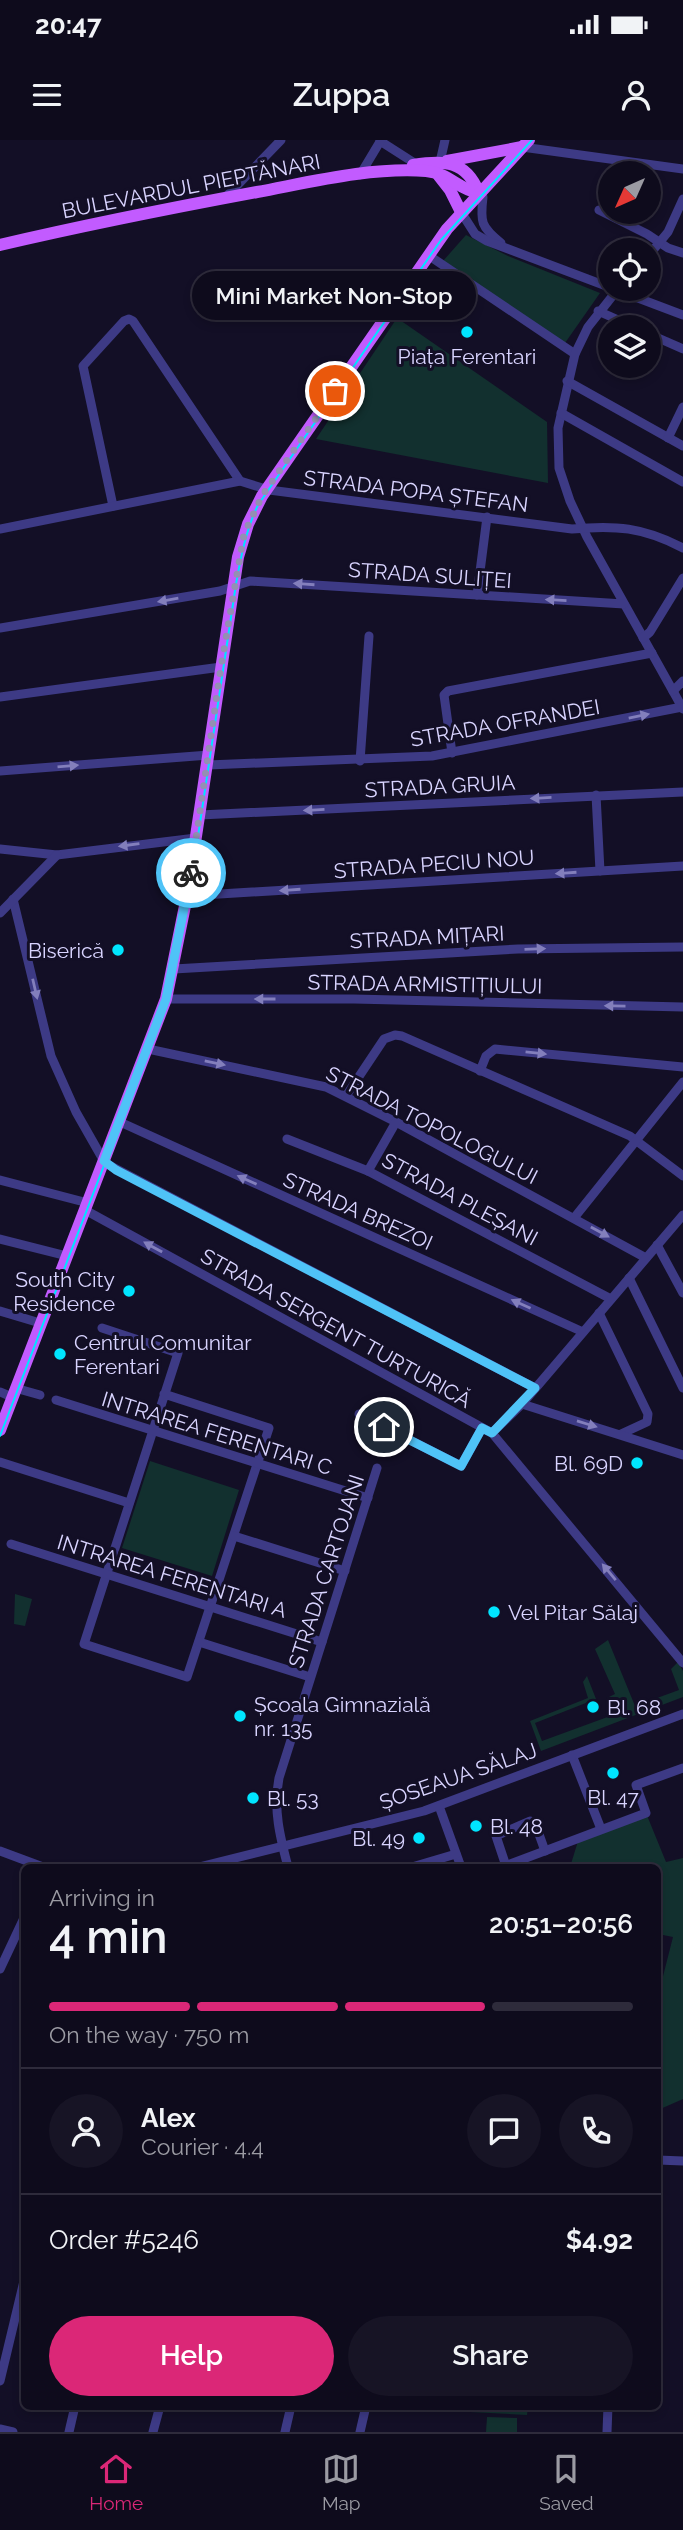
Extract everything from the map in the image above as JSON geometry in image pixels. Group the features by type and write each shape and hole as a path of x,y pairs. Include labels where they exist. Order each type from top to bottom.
{"main road":[{"path":"461,212 438,167 525,144"},
{"path":"0,1430 9,1392 67,1256 166,999 187,897 234,585 244,534 255,507 428,255 461,212 525,144"},
{"name":"BULEVARDUL PIEPTĂNARI","path":"390,171 416,164 438,167 446,176 466,189 479,193"},
{"name":"BULEVARDUL PIEPTĂNARI","path":"0,245 225,198 360,175 438,167"}],"street":[{"path":"225,198 281,140"},
{"path":"360,175 380,140 416,164"},
{"path":"438,167 444,140"},
{"path":"525,144 683,169"},
{"path":"479,193 483,197 480,215 482,225 505,246"},
{"path":"661,241 681,209 683,199"},
{"path":"461,212 475,234 486,241 598,283"},
{"path":"627,224 652,238"},
{"path":"661,245 683,253"},
{"path":"428,255 575,354"},
{"path":"607,301 580,340 567,381 557,447 559,468 582,528 682,708"},
{"path":"646,301 683,315"},
{"path":"598,311 607,315"},
{"path":"113,506 83,366 124,321 129,319 133,321 240,481"},
{"path":"661,339 683,349"},
{"path":"567,381 683,446"},
{"path":"668,438 683,407"},
{"path":"561,413 683,482"},
{"name":"STRADA POPA ȘTEFAN","path":"0,528 240,481 266,489 572,529 621,527 656,536 683,548"},
{"path":"477,595 487,517"},
{"path":"643,638 683,578"},
{"name":"STRADA SULIȚEI","path":"0,628 219,591 250,581 624,604"},
{"path":"360,761 369,636"},
{"path":"452,753 444,695 448,691 652,653"},
{"path":"0,696 221,667"},
{"path":"673,691 683,681"},
{"name":"STRADA OFRANDEI","path":"0,771 209,760 360,761 452,753 682,708"},
{"name":"STRADA GRUIA","path":"200,815 683,792"},
{"path":"596,795 600,871"},
{"path":"0,849 57,855 196,838"},
{"path":"0,912 57,855"},
{"name":"STRADA PECIU NOU","path":"187,897 683,866"},
{"path":"13,899 51,1056 63,1086 104,1161 116,1170 535,1388"},
{"name":"STRADA MIȚARI","path":"174,969 554,948 683,947"},
{"name":"STRADA ARMISTIȚIULUI","path":"166,999 354,999 683,1007"},
{"path":"346,1096 381,1043 389,1036 402,1036 637,1140 683,1175"},
{"name":"STRADA TOPOLOGULUI","path":"148,1049 314,1084 346,1096 646,1258"},
{"path":"480,1071 486,1056 495,1049 683,1068"},
{"path":"574,1218 683,1082"},
{"name":"STRADA BREZOI","path":"120,1122 583,1332"},
{"path":"368,1171 396,1122"},
{"name":"STRADA PLEȘANI","path":"287,1139 368,1171 611,1299"},
{"name":"STRADA SERGENT TURTURICĂ","path":"0,1180 86,1206 492,1433 683,1663"},
{"path":"680,1218 683,1232"},
{"path":"492,1433 522,1404 680,1218"},
{"path":"0,1239 67,1256"},
{"path":"657,1245 683,1293"},
{"path":"629,1278 683,1388"},
{"path":"0,1311 40,1323"},
{"path":"599,1313 648,1414 647,1422 621,1434"},
{"path":"102,1328 178,1353 164,1394 94,1610 84,1644 187,1677 269,1428 164,1394"},
{"path":"9,1392 40,1395"},
{"name":"INTRAREA FERENTARI C","path":"56,1400 368,1498"},
{"path":"522,1404 683,1455"},
{"path":"359,1415 461,1466 482,1428"},
{"path":"0,1462 129,1503"},
{"name":"STRADA CARTOJANI","path":"288,1864 277,1821 276,1792 282,1765 377,1468"},
{"path":"234,1536 345,1571"},
{"name":"INTRAREA FERENTARI A","path":"12,1544 322,1642"},
{"path":"199,1642 310,1676"},
{"name":"ȘOSEAUA SĂLAJ","path":"212,1864 439,1806 683,1714"},
{"path":"572,1755 601,1829"},
{"path":"509,1864 646,1813 636,1785 683,1768"},
{"path":"439,1806 460,1864"},
{"path":"503,1864 496,1836 530,1821 535,1823 545,1851"},
{"path":"0,1851 35,1864"},
{"path":"422,1864 456,1854"},
{"path":"0,1969 21,1924"},
{"path":"661,2160 683,2161"},
{"path":"0,2381 20,2317"},
{"path":"69,2432 74,2410"},
{"path":"153,2432 159,2410"},
{"path":"285,2432 290,2410"},
{"path":"360,2432 365,2410"},
{"path":"607,2432 608,2410"},
{"path":"0,2429 13,2432"}],"green space":[{"path":"466,235 508,256 598,292 598,296 565,343 443,261"},
{"path":"397,318 547,422 548,483 316,439"},
{"path":"150,1461 239,1490 212,1576 122,1548"},
{"path":"15,1594 32,1599 25,1626 14,1624"},
{"path":"608,1640 635,1706 679,1690 671,1669 678,1662 683,1671 683,1697 541,1751 530,1721 588,1698 583,1682 587,1676 596,1699 535,1723 542,1741 613,1715 607,1698 615,1694 595,1649"},
{"path":"646,1813 666,1862 683,1858 683,2099 661,2109 661,1984 673,1937 661,1935 661,1864 571,1864 579,1838"},
{"path":"450,2410 528,2410 527,2415"},
{"path":"487,2417 517,2418 517,2432 486,2432"}],"tram line":[{"path":"0,1436 168,999 189,896 236,584 244,543 254,514 441,240 532,140"}],"way so far":[{"path":"191,873 221,667 244,534 262,496 335,391"}],"place":[{"name":"Piața Ferentari","path":"467,332"},
{"name":"Mini Market Non-Stop","path":"335,391"},
{"name":"Biserică","path":"118,950"},
{"name":"South City Residence","path":"129,1291"},
{"name":"Centrul Comunitar Ferentari","path":"60,1354"},
{"name":"Bl. 69D","path":"637,1463"},
{"name":"Vel Pitar Sălaj","path":"494,1612"},
{"name":"Bl. 68","path":"593,1707"},
{"name":"Școala Gimnazială nr. 135","path":"240,1716"},
{"name":"Bl. 47","path":"613,1773"},
{"name":"Bl. 53","path":"253,1798"},
{"name":"Bl. 48","path":"476,1826"},
{"name":"Bl. 49","path":"419,1838"}],"route":[{"path":"191,873 166,999 104,1161 116,1170 535,1388 492,1433 482,1428 461,1466 384,1427"}]}
